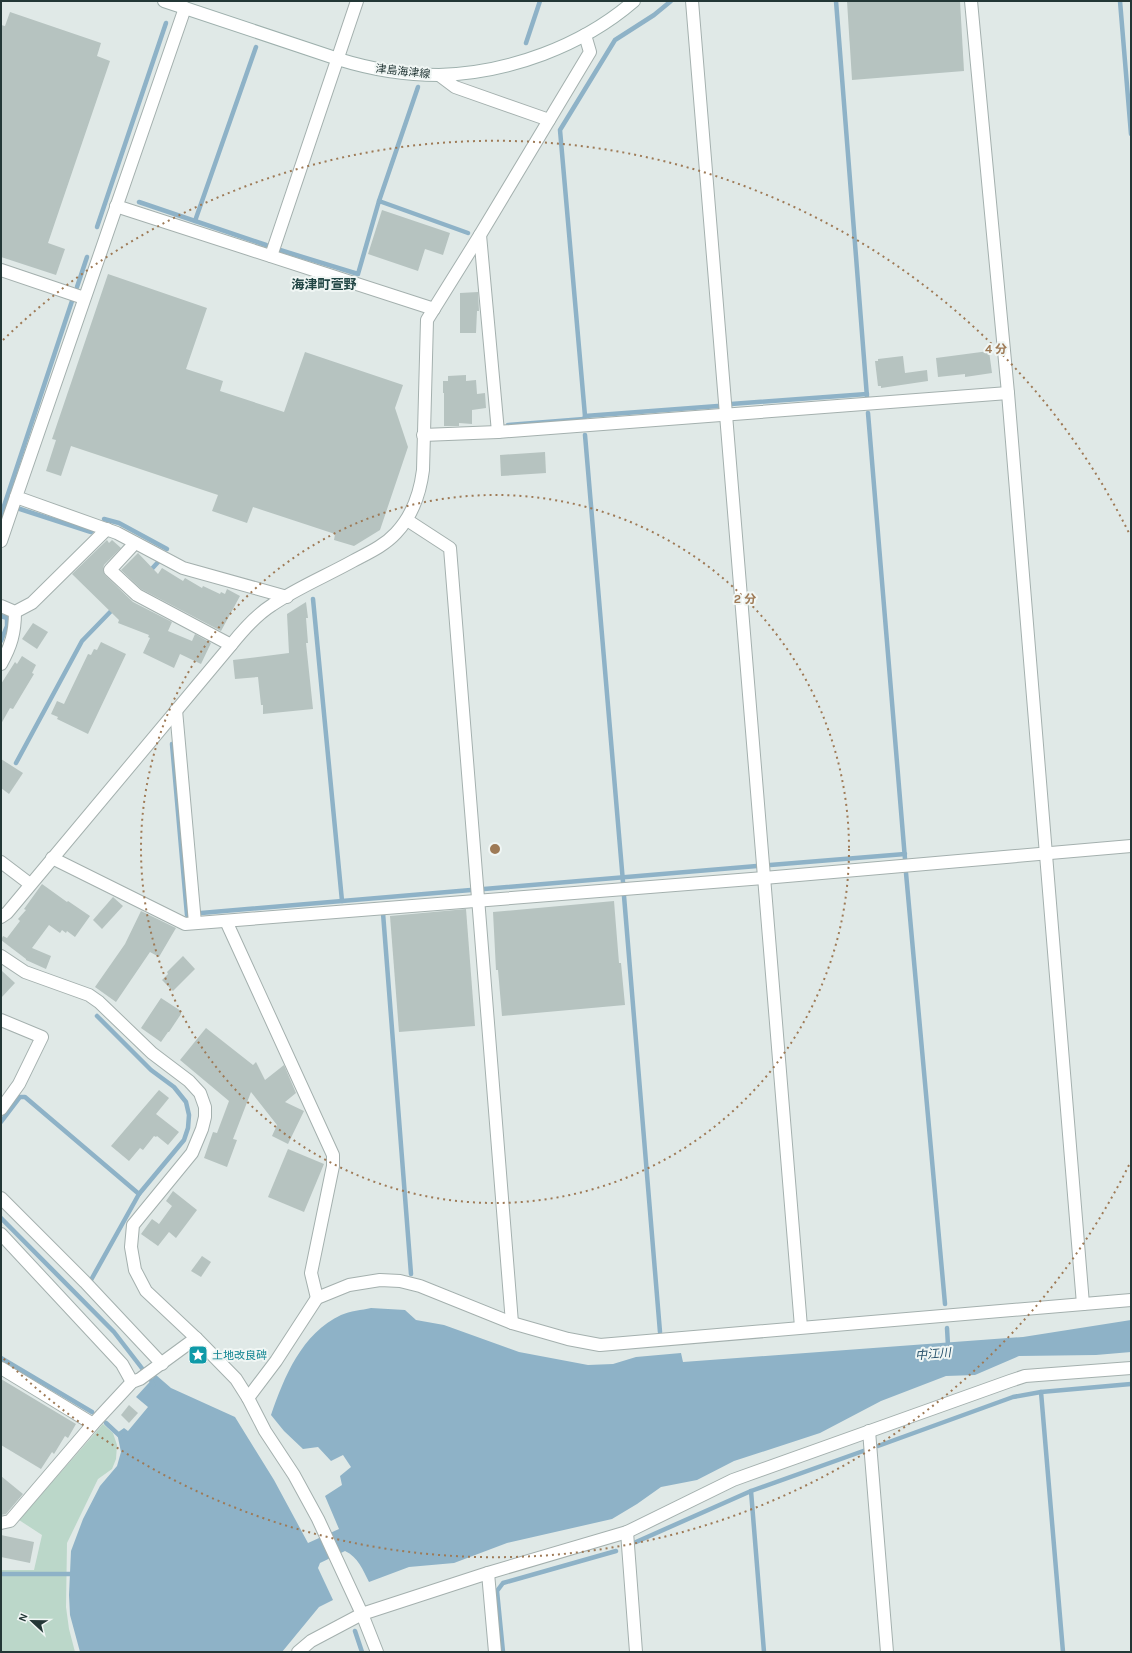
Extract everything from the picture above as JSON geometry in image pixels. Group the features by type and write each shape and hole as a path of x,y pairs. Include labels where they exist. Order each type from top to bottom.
{"street":[{"name":"津島海津線","path":"164,1 338,59 374,69 439,75 473,72 504,66 537,56 585,35 621,13 634,1"},
{"path":"271,256 357,1"},
{"path":"692,1 801,1327"},
{"path":"971,1 1008,393 1083,1304"},
{"path":"1,541 84,298 186,8"},
{"path":"1,917 6,913 253,620 272,605 380,547 396,534 407,520 420,488 423,470 427,320 590,52 585,35"},
{"path":"439,75 456,87 549,120"},
{"path":"116,206 434,309"},
{"path":"480,235 498,432"},
{"path":"1,270 84,298"},
{"path":"423,435 498,432 1008,393"},
{"path":"16,497 106,529 183,568 287,597"},
{"path":"407,520 450,548 512,1323"},
{"path":"15,612 32,603 106,529"},
{"path":"135,543 110,570 137,595 231,645"},
{"path":"1,606 15,612"},
{"path":"1,664 8,652 15,630 15,612"},
{"path":"176,710 195,923"},
{"path":"52,858 185,924 764,878 1131,846"},
{"path":"1,862 30,884"},
{"path":"226,921 332,1155 333,1166 311,1273 317,1298"},
{"path":"1,956 25,972 89,995 99,1002 152,1054 190,1081 200,1093 204,1101 205,1117 198,1141 192,1153 133,1225 131,1247 135,1270 146,1291 196,1338 236,1379 248,1398 265,1431 294,1475 318,1519 362,1614 377,1652"},
{"path":"1,1020 42,1037 19,1084 1,1109"},
{"path":"1,1198 85,1282 160,1365"},
{"path":"1,1234 136,1381"},
{"path":"248,1398 276,1361 317,1298 349,1285 380,1280 400,1281 420,1286 512,1323 568,1340 600,1345 1131,1300"},
{"path":"1,1523 10,1521 93,1424 136,1381 196,1338"},
{"path":"1,1368 93,1424"},
{"path":"298,1652 311,1641 362,1614 488,1573 628,1532 733,1480 1025,1376 1131,1368"},
{"path":"869,1431 887,1652"},
{"path":"628,1532 636,1652"},
{"path":"488,1573 495,1652"}],"green space":[{"path":"103,1424 113,1433 117,1445 116,1459 112,1469 98,1479 67,1543 66,1607 69,1629 75,1652 1,1652 1,1570 34,1570 42,1535 19,1520"}],"water":[{"name":"中江川","path":"371,1308 405,1310 416,1320 444,1325 519,1352 588,1365 613,1364 636,1357 681,1353 683,1362 1023,1337 1131,1320 1131,1352 1096,1355 1019,1356 975,1375 946,1376 881,1401 820,1433 734,1461 697,1480 661,1487 612,1519 507,1543 454,1563 409,1567 369,1582 357,1560 345,1551 320,1563 318,1568 333,1600 319,1607 282,1652 80,1652 70,1615 69,1595 71,1551 83,1519 100,1486 117,1466 121,1452 117,1433 124,1428 128,1431 148,1407 136,1397 156,1375 171,1388 235,1417 274,1480 308,1543 339,1529 325,1496 342,1485 340,1476 351,1467 343,1455 331,1461 318,1447 303,1449 284,1431 271,1415 289,1371 296,1358 315,1333 327,1323 341,1315"}],"building":[{"path":"847,1 960,1 964,71 852,80"},
{"path":"10,12 101,43 97,56 110,61 48,243 65,249 56,275 1,257 1,25 5,26"},
{"path":"382,210 450,233 443,255 425,249 418,271 368,254"},
{"path":"108,274 207,308 186,369 223,381 220,391 284,412 305,352 403,385 395,408 408,447 380,530 354,546 334,540 335,534 253,507 247,523 212,511 218,495 71,446 61,476 46,471 56,440 52,439"},
{"path":"478,292 479,311 477,311 476,333 460,333 460,293"},
{"path":"989,351 992,373 965,377 965,374 938,377 936,358"},
{"path":"903,356 905,373 927,370 928,381 881,388 881,386 878,386 875,361 878,361 878,359"},
{"path":"466,375 466,381 476,380 477,394 485,393 486,408 472,410 472,424 459,423 459,426 444,426 443,381 448,381 448,376"},
{"path":"545,452 546,473 501,476 500,455"},
{"path":"107,540 109,543 112,540 121,548 104,565 103,569 105,575 133,602 172,622 168,631 192,641 195,634 211,643 201,664 180,654 174,668 143,653 150,638 148,637 149,635 118,623 119,620 72,574"},
{"path":"138,553 158,574 162,568 183,581 185,578 202,588 203,586 220,594 221,592 225,594 227,589 240,596 221,631 141,589 121,570"},
{"path":"306,602 308,618 306,618 308,643 306,643 313,709 263,714 263,705 261,705 258,677 235,679 233,660 289,653 287,614"},
{"path":"33,623 48,632 37,649 22,639"},
{"path":"101,642 126,654 88,734 57,719 58,717 51,714 57,701 64,704 88,654 91,655 94,649 97,650"},
{"path":"22,656 36,665 32,673 34,674 13,709 10,708 1,724 1,684 15,662 17,664"},
{"path":"1,759 23,773 9,794 1,788"},
{"path":"42,884 90,916 75,937 67,931 66,933 62,930 60,933 49,925 32,948 51,956 46,969 26,960 1,940 3,936 7,938 20,921 18,919 26,910 24,909"},
{"path":"113,897 123,906 102,929 93,920"},
{"path":"614,901 619,963 621,963 625,1005 502,1016 498,970 496,970 493,912"},
{"path":"466,909 475,1026 399,1032 390,916"},
{"path":"141,911 176,928 159,957 150,952 116,1002 95,987 125,944"},
{"path":"183,956 195,969 173,991 162,980 168,974 167,972"},
{"path":"1,970 15,983 1,998"},
{"path":"161,998 181,1011 181,1014 161,1042 141,1028"},
{"path":"206,1028 253,1065 256,1062 265,1080 284,1065 296,1093 285,1102 304,1111 288,1144 272,1136 277,1125 251,1092 233,1139 237,1140 227,1167 204,1158 213,1132 217,1133 229,1101 180,1060"},
{"path":"159,1090 169,1098 156,1114 179,1132 168,1145 157,1136 154,1136 143,1150 140,1148 129,1161 111,1146"},
{"path":"288,1149 324,1164 304,1212 268,1197"},
{"path":"173,1191 197,1210 176,1238 169,1232 158,1246 141,1234 152,1219 159,1224 172,1206 166,1201"},
{"path":"202,1256 211,1262 201,1277 191,1271"},
{"path":"1,1379 76,1424 68,1438 65,1436 54,1454 52,1452 41,1469 1,1445"},
{"path":"129,1405 138,1413 129,1423 121,1415"},
{"path":"1,1476 23,1494 6,1514 1,1515"},
{"path":"1,1535 34,1542 30,1563 1,1557"}],"waterway":[{"path":"526,43 540,1"},
{"path":"584,420 585,416 560,130 615,40 654,15 671,1"},
{"path":"836,1 867,397"},
{"path":"1120,1 1131,134"},
{"path":"97,227 166,23"},
{"path":"195,221 256,47"},
{"path":"379,201 418,87"},
{"path":"280,250 358,274 379,201 468,233"},
{"path":"139,202 266,245"},
{"path":"77,287 87,257"},
{"path":"1,515 72,301"},
{"path":"731,404 867,394"},
{"path":"585,416 718,406"},
{"path":"868,413 905,859"},
{"path":"508,425 584,419"},
{"path":"585,435 623,882"},
{"path":"20,509 91,532 92,531"},
{"path":"104,519 119,523 167,549"},
{"path":"149,572 159,561"},
{"path":"313,599 342,901"},
{"path":"16,763 82,641 114,608"},
{"path":"1,616 7,618 7,626 1,641"},
{"path":"172,744 187,915"},
{"path":"770,865 905,854"},
{"path":"484,889 757,866"},
{"path":"906,873 945,1304"},
{"path":"201,913 471,890"},
{"path":"624,896 660,1332"},
{"path":"383,913 411,1274"},
{"path":"91,1280 139,1194 184,1140 188,1128 189,1115 186,1102 174,1087 151,1070 97,1016"},
{"path":"1,1122 20,1097 25,1097 139,1194"},
{"path":"1,1218 114,1332 151,1380 153,1385"},
{"name":"中江川","path":"947,1328 948,1346"},
{"path":"1,1358 92,1412"},
{"path":"878,1446 1013,1397 1041,1392 1131,1384"},
{"path":"1041,1392 1063,1652"},
{"path":"106,1423 120,1436"},
{"path":"636,1542 751,1491 866,1450"},
{"path":"751,1491 764,1652"},
{"path":"503,1652 497,1591 503,1583 616,1551"},
{"path":"1,1574 75,1574"},
{"path":"355,1631 362,1652"}],"place":[{"name":"土地改良碑","path":"198,1355"}],"district":[{"name":"海津町萱野","path":"324,284"}]}
